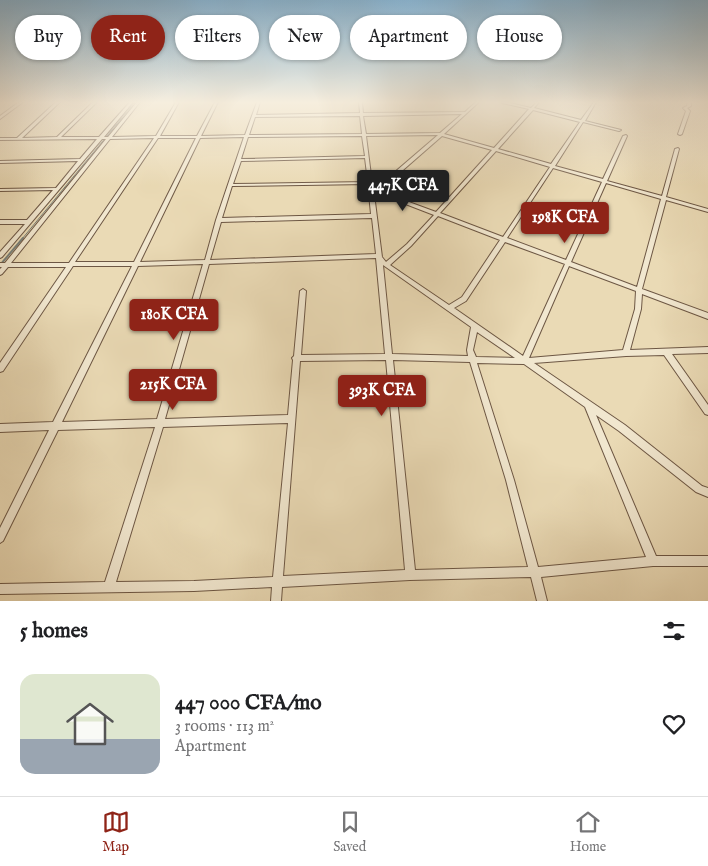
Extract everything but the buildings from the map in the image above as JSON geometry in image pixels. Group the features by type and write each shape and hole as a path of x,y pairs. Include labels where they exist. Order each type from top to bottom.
{"street":[{"path":"18,139 28,130"},
{"path":"58,138 66,130"},
{"path":"0,273 3,265 111,130"},
{"path":"0,256 82,160 112,130"},
{"path":"0,369 161,130"},
{"path":"0,538 202,130"},
{"path":"109,587 209,260 219,220 249,130"},
{"path":"364,130 372,216 379,256 410,575"},
{"path":"371,196 445,130"},
{"path":"386,265 409,245 512,130"},
{"path":"449,308 464,299 577,130"},
{"path":"680,134 682,130"},
{"path":"0,139 440,134 496,148 708,211"},
{"path":"524,360 625,136"},
{"path":"626,352 677,148"},
{"path":"239,160 367,157"},
{"path":"0,162 82,160"},
{"path":"232,185 369,183"},
{"path":"0,190 58,189"},
{"path":"376,191 708,316"},
{"path":"219,220 372,216"},
{"path":"0,222 29,222"},
{"path":"3,265 136,264 209,260 379,256"},
{"path":"379,256 386,265 588,404 691,483 708,493"},
{"path":"276,601 302,290"},
{"path":"475,326 470,350 542,601"},
{"path":"296,358 388,357 524,360 626,352 666,353 708,350"},
{"path":"666,353 708,411"},
{"path":"588,404 653,561"},
{"path":"0,428 291,419"},
{"path":"0,589 277,582 410,575 535,572 653,561 708,561"}],"waterway":[{"path":"22,239 112,130"},
{"path":"0,265 23,238"}]}
